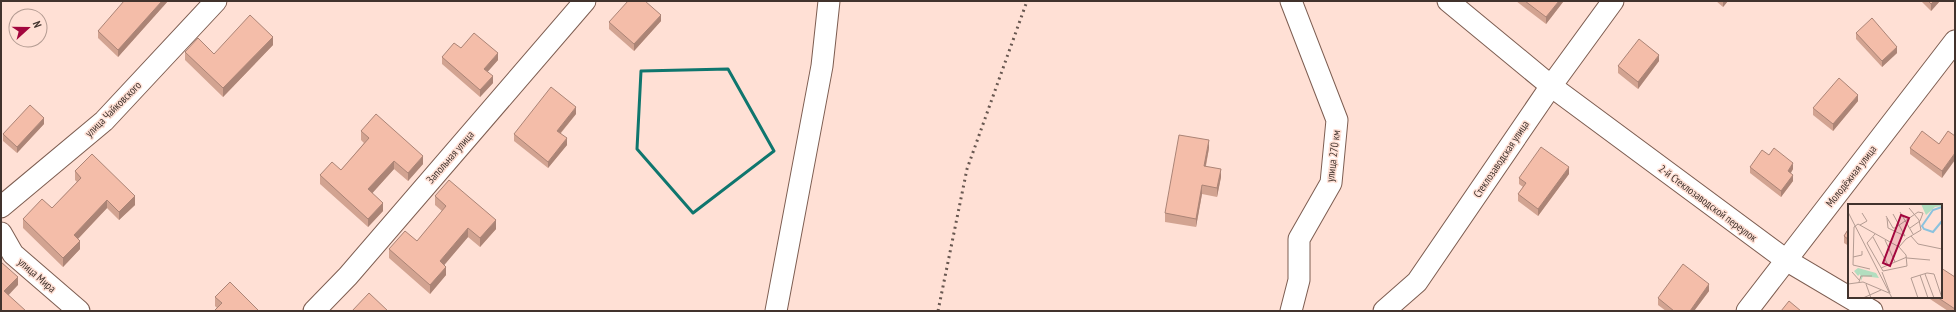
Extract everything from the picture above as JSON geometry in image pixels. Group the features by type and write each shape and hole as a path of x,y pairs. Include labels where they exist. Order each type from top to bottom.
{"street":[{"name":"улица Чайковского","path":"1,208 104,121 216,1"},
{"name":"Запольная улица","path":"314,311 353,270 585,1"},
{"path":"776,311 822,66 829,1"},
{"name":"улица 270 км","path":"1290,1 1337,120 1331,184 1299,239 1299,280 1291,311"},
{"name":"2-й Стеклозаводской переулок","path":"1448,1 1551,86 1786,260 1848,297"},
{"name":"Стеклозаводская улица","path":"1384,311 1417,282 1551,86 1613,1"},
{"name":"Молодёжная улица","path":"1747,311 1955,41"},
{"name":"улица Мира","path":"1,233 13,254 79,311"},
{"name":"2-й Стеклозаводской переулок","path":"1850,298 1872,311"}],"highlighted area":[{"path":"728,69 774,151 693,213 637,149 641,71"}],"building":[{"path":"124,1 162,1 118,50 98,31"},
{"path":"628,1 645,1 661,15 634,44 609,22"},
{"path":"1525,1 1559,1 1546,17"},
{"path":"250,15 273,37 223,88 185,52 198,38 214,54"},
{"path":"1872,18 1897,47 1882,61 1856,33"},
{"path":"474,33 498,53 484,69 493,76 480,90 442,57 454,43 461,48"},
{"path":"1639,39 1659,55 1638,82 1618,66"},
{"path":"1839,78 1858,95 1833,124 1813,108"},
{"path":"551,87 576,107 557,131 567,138 548,162 514,134"},
{"path":"30,105 44,118 17,147 3,134"},
{"path":"376,114 423,156 408,173 394,161 368,189 383,203 368,219 320,175 332,162 341,170 369,138 361,131"},
{"path":"1922,131 1939,144 1948,131 1955,136 1955,153 1942,171 1910,148"},
{"path":"1179,135 1209,140 1204,166 1221,169 1217,188 1202,185 1196,219 1165,213"},
{"path":"1541,147 1569,167 1538,209 1518,194 1526,183 1519,178"},
{"path":"1774,148 1793,163 1788,171 1793,175 1781,191 1750,167 1762,150 1769,155"},
{"path":"92,154 135,196 119,212 107,200 74,235 80,241 63,258 23,219 42,199 52,208 81,178 75,171"},
{"path":"449,180 496,220 480,238 468,228 440,261 446,267 430,285 389,249 405,231 417,241 446,206 435,196"},
{"path":"1848,230 1848,239 1844,236"},
{"path":"1,262 18,277 4,291 26,311 1,311"},
{"path":"1683,264 1709,284 1690,311 1674,311 1658,298"},
{"path":"1942,269 1955,277 1955,309 1938,298 1942,298"},
{"path":"230,282 259,311 214,311 222,303 215,297"},
{"path":"369,293 388,311 352,311"},
{"path":"1789,301 1801,311 1781,311"}],"railway":[{"path":"938,311 967,169 1027,1"}]}
